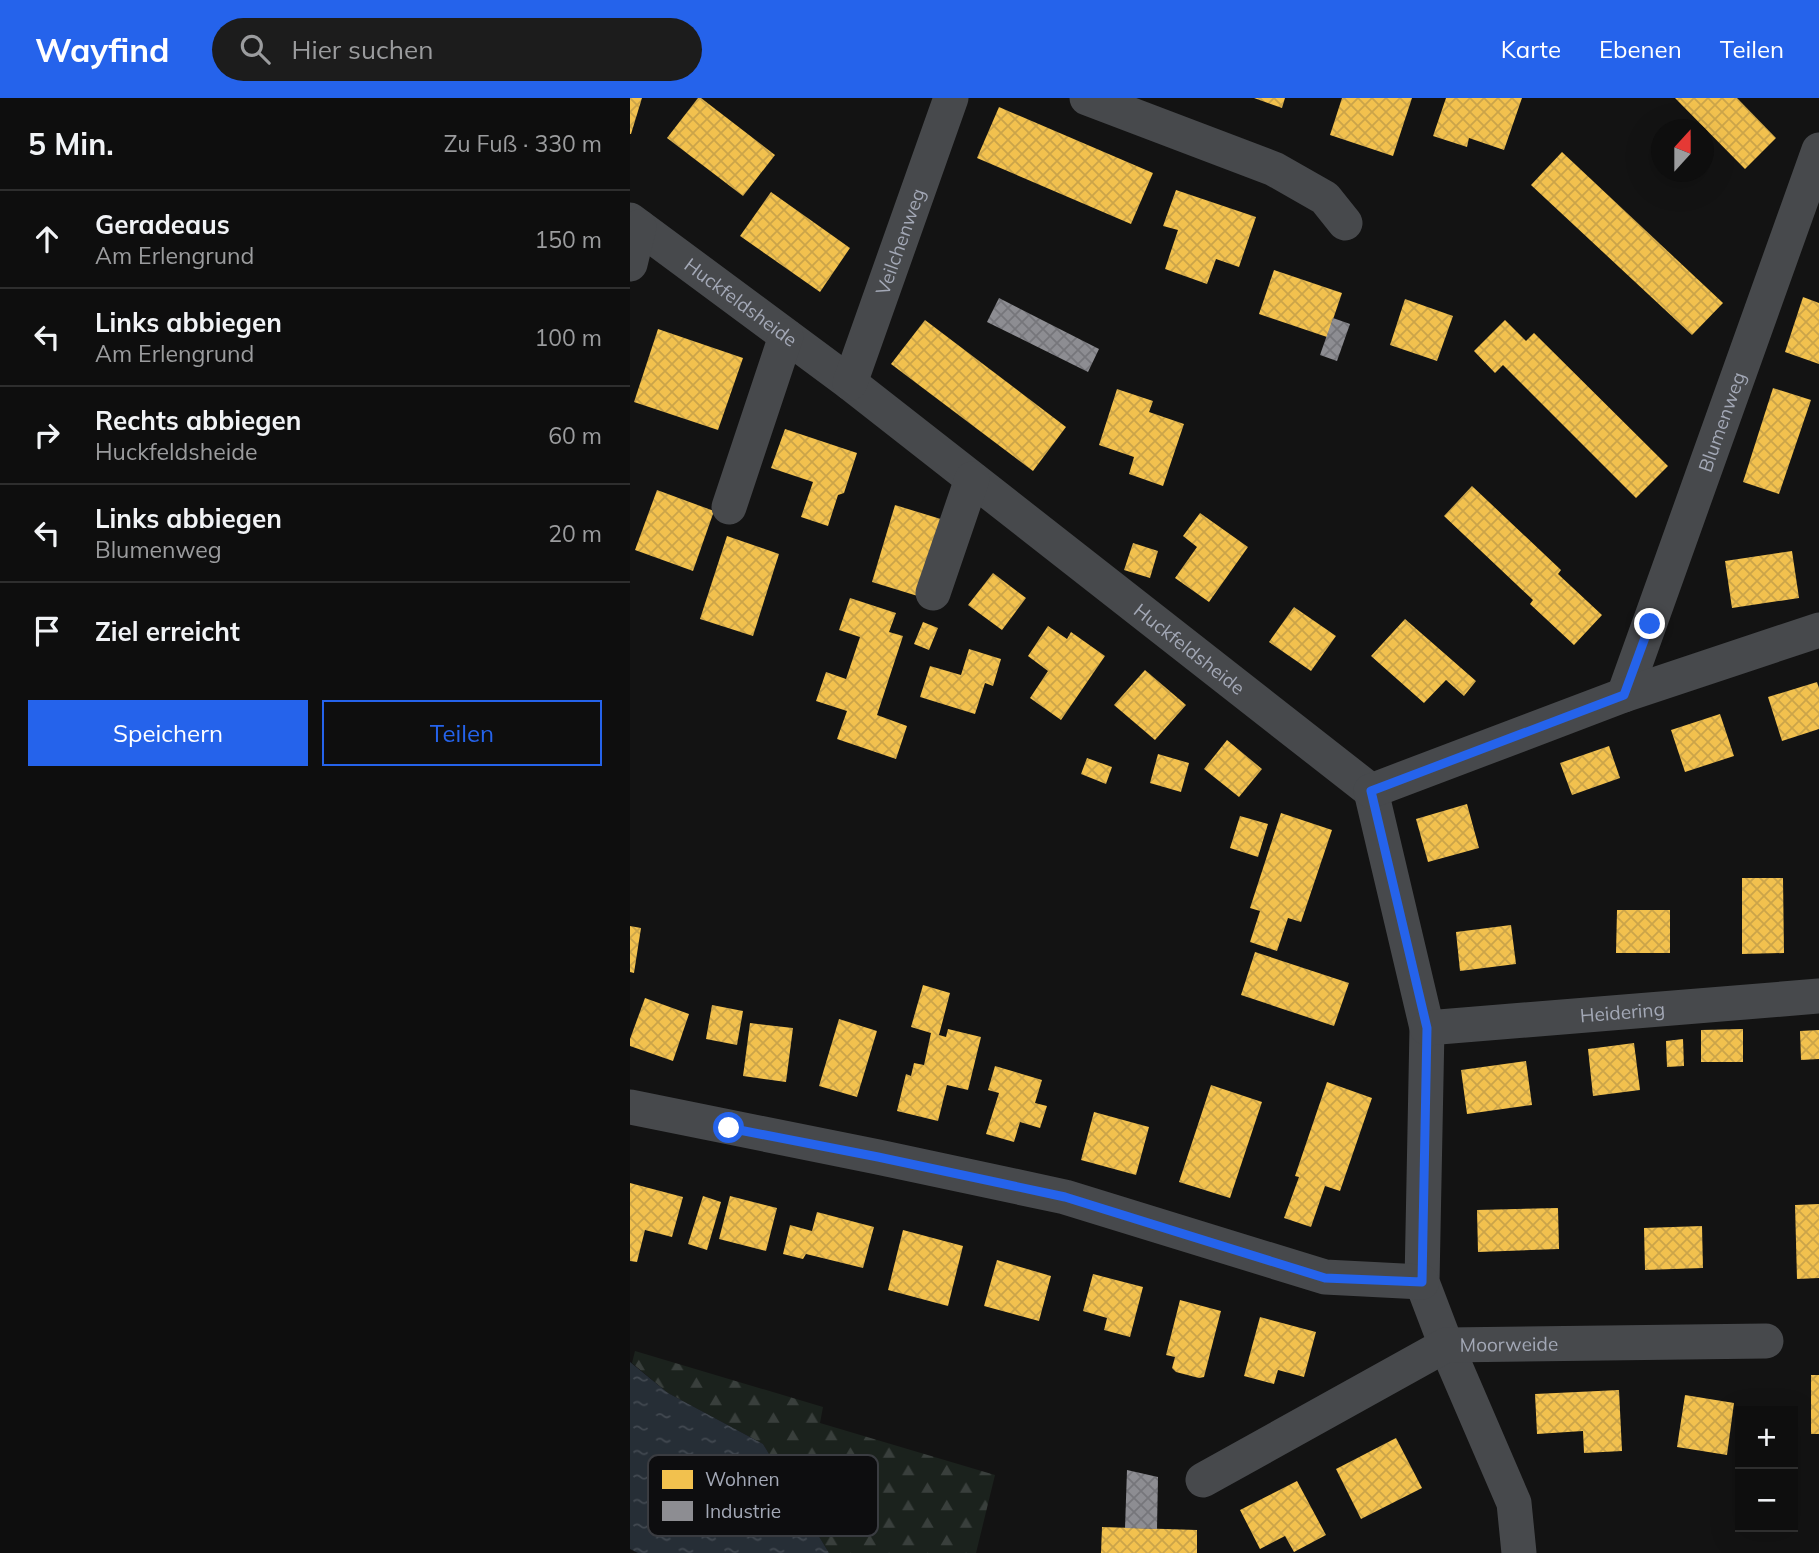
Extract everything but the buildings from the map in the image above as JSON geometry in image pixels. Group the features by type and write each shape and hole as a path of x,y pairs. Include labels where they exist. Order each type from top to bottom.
{"street":[{"name":"Veilchenweg","path":"850,383 951,98"},
{"path":"1087,98 1274,169 1325,198 1345,223"},
{"name":"Blumenweg","path":"1624,695 1819,150"},
{"name":"Huckfeldsheide","path":"635,224 850,383 1371,791"},
{"path":"630,264 635,224"},
{"path":"729,508 786,335"},
{"path":"933,593 972,479"},
{"path":"1519,1553 1514,1503 1422,1282 1427,1028 1371,791 1624,695 1819,630"},
{"name":"Heidering","path":"1427,1028 1819,996"},
{"path":"630,1107 1065,1197 1325,1278 1422,1282"},
{"name":"Moorweide","path":"1203,1480 1446,1345 1766,1341"}],"green space":[{"path":"635,1351 823,1407 820,1423 995,1475 976,1553 829,1553 819,1536 878,1536 878,1455 770,1455 763,1444 668,1393 632,1363"}],"water":[{"path":"630,1362 668,1393 763,1444 770,1455 648,1455 648,1536 819,1536 829,1553 638,1553 630,1549"}],"route":[{"path":"729,1128 1065,1197 1325,1278 1422,1282 1427,1028 1371,791 1624,695 1650,624"}]}
